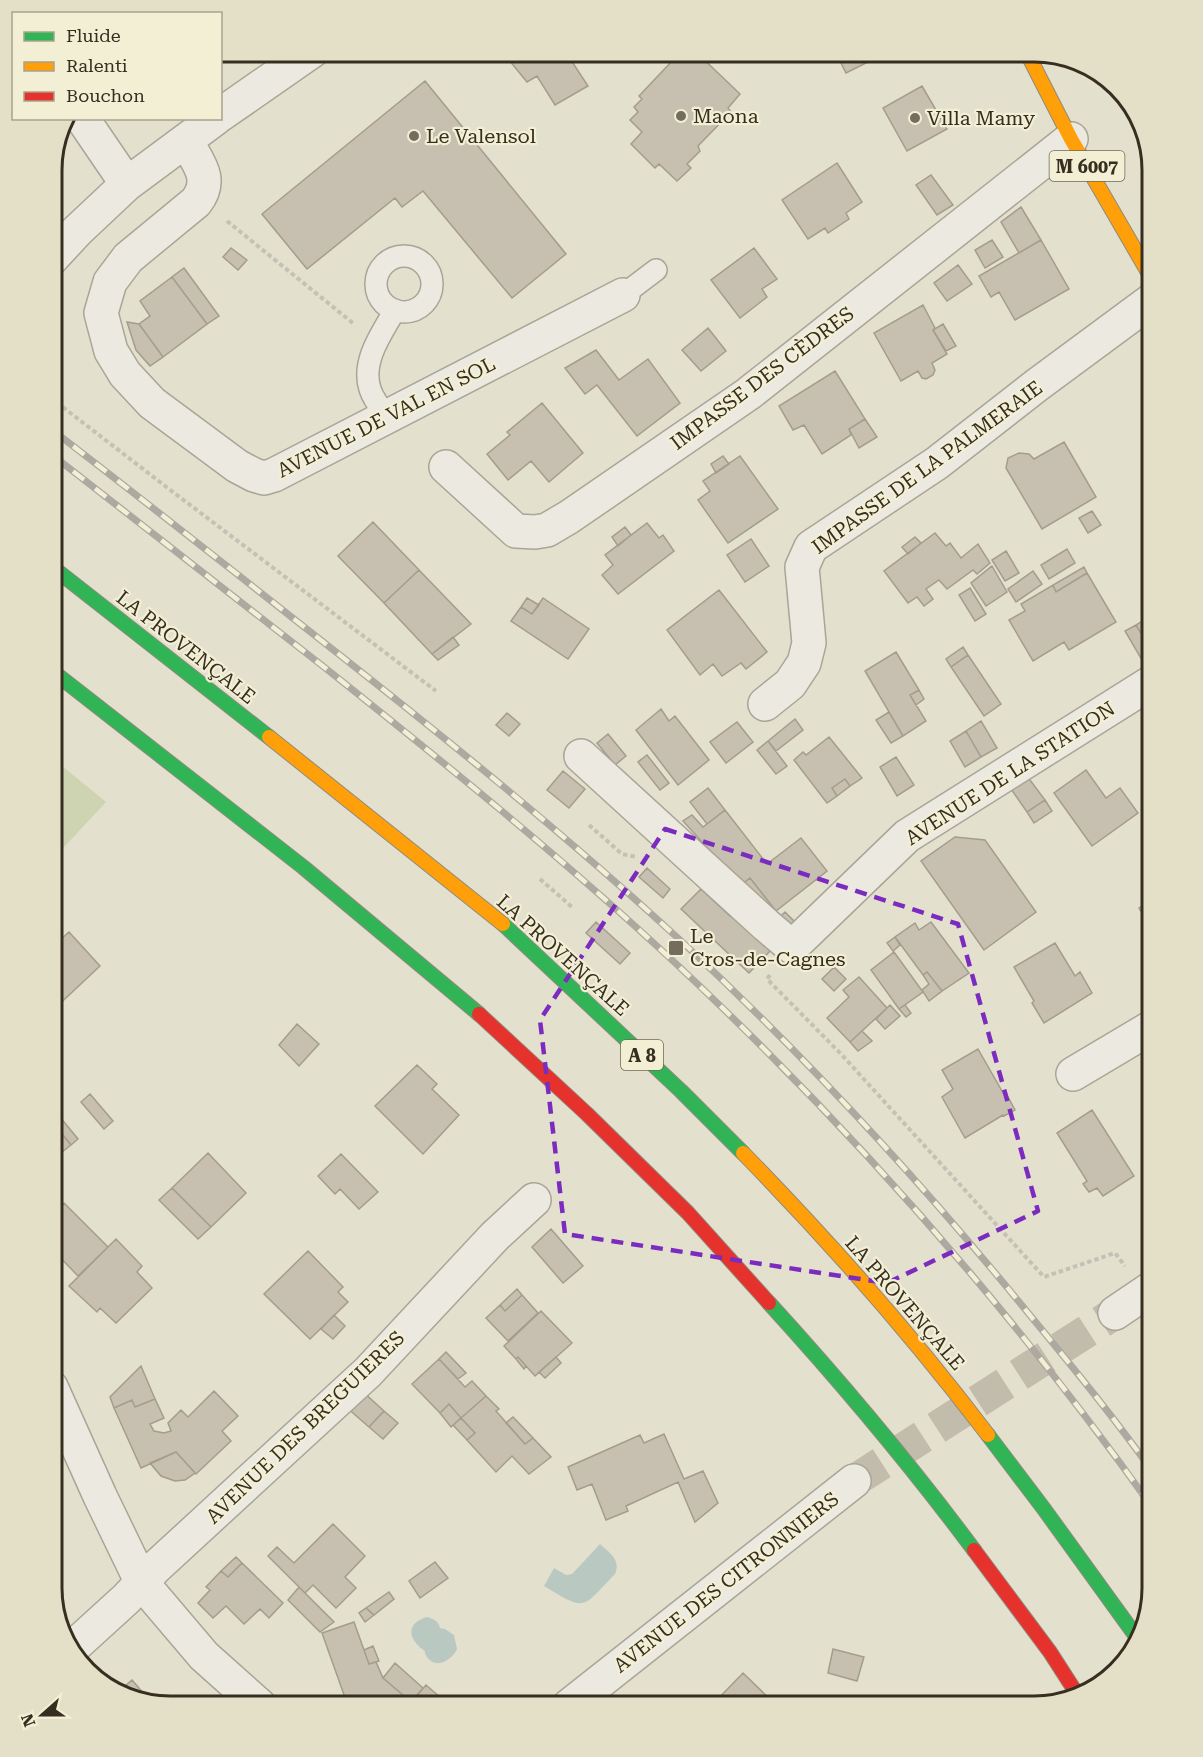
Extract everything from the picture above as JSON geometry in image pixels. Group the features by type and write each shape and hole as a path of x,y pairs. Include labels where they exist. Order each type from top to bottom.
{"main road":[{"name":"M 6007","path":"1032,62 1071,139 1142,262"},
{"name":"LA PROVENÇALE","path":"62,575 354,804 511,931 681,1091 777,1188 875,1294 950,1385 1132,1631"},
{"path":"62,679 303,867 466,1002 587,1114 688,1213 818,1357 932,1494 1050,1652 1073,1688"}],"street":[{"path":"222,115 296,62"},
{"path":"83,120 127,184"},
{"path":"62,247 127,184 213,120"},
{"name":"IMPASSE DES CÈDRES","path":"446,467 516,531 547,530 569,518 748,394 1071,139"},
{"path":"186,141 204,174 205,185 202,194"},
{"name":"AVENUE DE VAL EN SOL","path":"202,194 196,202 128,258 110,282 101,313 111,351 125,374 152,403 237,466 264,478 274,475 623,296"},
{"name":"IMPASSE DE LA PALMERAIE","path":"765,704 790,684 804,663 809,643 802,567 811,547 937,463 1142,307"},
{"name":"AVENUE DE LA STATION","path":"792,947 907,836 1142,688"},
{"path":"581,756 792,947"},
{"path":"1073,1074 1142,1034"},
{"name":"AVENUE DES BREGUIERES","path":"77,1644 165,1559 368,1372 495,1236 534,1200"},
{"path":"1115,1312 1142,1295"},
{"path":"62,1412 142,1583 204,1656 248,1695"},
{"name":"AVENUE DES CITRONNIERS","path":"583,1695 854,1481"}],"lane":[{"name":"AVENUE DE VAL EN SOL","path":"623,296 656,270"},
{"path":"387,417 371,391 368,379 370,358 376,342 395,310"}],"path":[{"path":"202,194 215,211 376,342"},
{"path":"62,406 436,691"},
{"path":"589,825 622,854 642,858"},
{"path":"540,879 572,907"},
{"path":"792,947 767,979 849,1063 1044,1276 1115,1252 1142,1282"}],"highlighted area":[{"path":"665,829 958,924 1038,1211 887,1283 565,1234 540,1020"}],"green space":[{"path":"62,766 106,802 62,849"}],"shaded area":[{"path":"600,1544 614,1557 617,1565 615,1574 589,1600 576,1603 544,1586 554,1568 566,1575 572,1574"},
{"path":"427,1617 435,1621 440,1628 454,1635 457,1649 444,1662 431,1661 412,1635 411,1631 416,1623"}],"building":[{"path":"511,62 572,62 588,86 555,105 537,76 527,82"},
{"name":"Maona","path":"671,62 707,62 740,94 728,108 731,112 698,146 700,151 687,164 691,168 677,181 659,164 655,168 631,144 642,132 630,120 638,112 634,107 642,99 639,96"},
{"path":"840,62 868,62 846,73"},
{"name":"Le Valensol","path":"425,81 566,254 512,298 423,191 402,207 395,198 307,269 262,214"},
{"name":"Villa Mamy","path":"922,86 947,129 907,151 883,108"},
{"path":"837,163 862,202 846,213 849,219 828,233 825,228 808,239 782,200"},
{"path":"931,175 953,205 937,215 916,185"},
{"path":"1021,207 1041,240 1019,253 1001,222"},
{"path":"992,240 1003,257 985,268 975,250"},
{"path":"1041,240 1069,289 1015,320 999,292 991,297 979,276"},
{"path":"231,248 247,260 238,270 223,257"},
{"path":"754,248 777,279 762,289 767,297 740,318 711,280"},
{"path":"958,265 972,284 947,301 934,283"},
{"path":"184,268 219,316 207,324 172,277"},
{"path":"172,277 207,324 163,357 139,324 150,316 140,301"},
{"path":"923,305 935,328 933,330 947,354 932,363 935,370 933,375 926,379 922,378 918,371 901,381 874,333"},
{"path":"127,322 139,324 163,357 150,366 136,350"},
{"path":"943,324 956,346 946,351 933,330"},
{"path":"708,328 726,351 701,371 682,350"},
{"path":"596,350 619,380 648,359 680,403 637,436 597,385 585,394 565,368"},
{"path":"835,371 865,419 849,429 851,435 822,454 804,425 793,430 779,406"},
{"path":"542,403 583,453 549,482 531,461 508,480 487,454 510,435 507,432"},
{"path":"865,419 877,437 859,448 849,429"},
{"path":"1064,442 1096,497 1042,529 1006,468 1008,458 1019,453 1029,454 1034,459"},
{"path":"723,456 729,464 716,473 711,464"},
{"path":"740,456 778,509 728,543 698,500 710,491 703,481"},
{"path":"1092,511 1101,525 1088,533 1079,518"},
{"path":"373,522 419,570 384,603 338,556"},
{"path":"647,523 659,538 663,535 674,551 618,594 602,575 613,565 605,555"},
{"path":"625,527 631,535 618,546 612,537"},
{"path":"935,533 946,546 950,543 961,558 978,544 990,563 977,574 973,570 947,589 939,580 926,589 933,599 924,606 917,597 908,603 884,571"},
{"path":"915,537 921,543 908,554 902,547"},
{"path":"751,539 769,566 745,582 727,555"},
{"path":"1067,549 1075,563 1049,579 1041,565"},
{"path":"1006,551 1019,573 1005,581 992,560"},
{"path":"992,566 1007,592 986,606 971,583"},
{"path":"1084,567 1087,573 1056,592 1053,585"},
{"path":"419,570 471,624 432,654 384,603"},
{"path":"1033,571 1042,584 1016,602 1008,589"},
{"path":"1087,573 1116,622 1069,650 1064,642 1033,661 1009,620 1025,611 1021,604 1053,585 1056,592"},
{"path":"970,588 986,614 975,621 959,595"},
{"path":"719,590 767,652 746,669 741,663 722,676 713,664 700,675 667,630"},
{"path":"527,598 539,605 532,614 521,607"},
{"path":"543,598 589,629 568,659 511,621 521,607 532,614"},
{"path":"1142,621 1142,635 1136,625"},
{"path":"1136,625 1142,635 1142,660 1125,631"},
{"path":"453,637 459,645 438,660 432,654"},
{"path":"963,647 968,655 951,667 946,659"},
{"path":"896,652 919,690 910,695 926,721 903,736 865,671"},
{"path":"968,655 1001,704 984,716 951,667"},
{"path":"919,690 924,699 916,705 910,695"},
{"path":"661,709 669,721 675,716 709,760 678,785 636,730"},
{"path":"889,712 903,736 891,743 876,720"},
{"path":"507,713 520,724 509,736 496,725"},
{"path":"795,719 803,730 776,751 768,741"},
{"path":"981,721 997,748 981,757 966,731"},
{"path":"737,722 753,742 726,763 710,742"},
{"path":"966,731 981,757 965,767 950,741"},
{"path":"608,734 626,756 615,765 597,743"},
{"path":"829,737 862,778 850,786 845,779 832,788 837,796 827,803 794,760 803,752 806,755"},
{"path":"768,741 787,766 776,774 757,750"},
{"path":"647,755 669,783 660,790 638,762"},
{"path":"896,757 914,785 897,796 880,767"},
{"path":"1086,770 1106,798 1120,788 1138,813 1092,846 1054,793"},
{"path":"563,771 585,789 569,808 547,790"},
{"path":"1027,776 1045,800 1027,812 1009,786"},
{"path":"845,779 850,786 837,796 832,788"},
{"path":"708,788 725,810 707,824 690,802"},
{"path":"1045,800 1052,811 1034,823 1027,812"},
{"path":"725,810 767,864 801,838 827,871 776,911 750,878 741,885 683,821 692,815 703,827"},
{"path":"955,837 985,840 1036,912 984,950 921,861"},
{"path":"647,868 670,889 663,898 639,877"},
{"path":"750,878 776,911 771,915 740,886"},
{"path":"701,889 730,916 734,912 772,949 749,973 681,909"},
{"path":"785,912 797,924 789,932 776,921"},
{"path":"596,922 630,953 620,964 586,933"},
{"path":"931,922 969,973 942,991 927,972 923,975 895,937 915,923 919,930"},
{"path":"69,932 100,966 62,1002 62,938"},
{"path":"895,937 900,945 893,951 887,943"},
{"path":"1055,943 1075,976 1080,972 1092,993 1044,1023 1014,967"},
{"path":"894,952 923,992 899,1009 871,970"},
{"path":"834,967 846,979 834,991 822,979"},
{"path":"927,972 942,991 929,1001 922,990 929,984 923,975"},
{"path":"859,977 887,1008 850,1042 827,1018 849,997 843,990"},
{"path":"890,1005 900,1016 885,1029 876,1019"},
{"path":"905,1005 911,1013 906,1017 899,1009"},
{"path":"297,1024 319,1044 299,1066 279,1045"},
{"path":"862,1031 872,1041 858,1051 850,1042"},
{"path":"978,1049 1015,1110 965,1138 942,1097 953,1089 942,1070"},
{"path":"417,1065 437,1084 432,1089 459,1115 423,1154 375,1106"},
{"path":"90,1094 113,1121 104,1129 81,1102"},
{"path":"1092,1110 1134,1176 1103,1196 1097,1188 1089,1192 1083,1184 1087,1181 1057,1133"},
{"path":"62,1119 78,1139 71,1145 62,1134"},
{"path":"62,1134 71,1145 62,1152"},
{"path":"208,1153 246,1193 211,1227 172,1188"},
{"path":"341,1154 378,1192 359,1209 340,1189 335,1194 318,1176"},
{"path":"172,1188 211,1227 198,1239 159,1200"},
{"path":"64,1203 108,1247 78,1276 62,1259 62,1205"},
{"path":"551,1229 583,1266 563,1283 532,1247"},
{"path":"116,1239 142,1266 137,1272 152,1288 116,1323 100,1308 97,1312 69,1286"},
{"path":"308,1251 343,1287 338,1292 348,1302 310,1339 264,1294"},
{"path":"517,1289 522,1295 505,1311 500,1305"},
{"path":"522,1295 538,1313 508,1341 486,1318 500,1305 505,1311"},
{"path":"541,1311 572,1343 535,1376 518,1357 516,1359 504,1346"},
{"path":"334,1315 345,1326 333,1339 321,1329"},
{"path":"446,1352 466,1373 458,1379 439,1359"},
{"path":"518,1357 526,1366 524,1369 516,1359"},
{"path":"556,1357 561,1363 545,1378 539,1372"},
{"path":"439,1359 465,1387 472,1381 486,1396 461,1418 449,1404 440,1413 412,1384"},
{"path":"141,1366 155,1399 135,1407 132,1400 114,1408 110,1397"},
{"path":"361,1390 384,1411 369,1427 345,1406"},
{"path":"214,1391 238,1416 222,1431 231,1441 196,1474 176,1452 141,1468 114,1408 132,1400 135,1407 155,1399 164,1418 150,1424 154,1431 164,1433 171,1431 168,1423 181,1410 188,1417"},
{"path":"486,1396 499,1409 496,1411 525,1444 533,1438 551,1457 529,1474 512,1456 496,1472 467,1440 475,1433 461,1418"},
{"path":"449,1404 461,1418 451,1427 440,1413"},
{"path":"384,1411 398,1423 383,1439 369,1427"},
{"path":"513,1417 533,1438 525,1444 506,1423"},
{"path":"461,1418 475,1433 467,1440 453,1425"},
{"path":"664,1434 684,1479 703,1471 718,1503 695,1522 678,1482 626,1506 628,1511 606,1520 592,1484 577,1490 568,1467 640,1435 644,1443"},
{"path":"176,1452 195,1473 185,1480 175,1481 161,1476 150,1463"},
{"path":"333,1524 365,1556 345,1577 356,1588 336,1608 313,1585 305,1593 268,1556 277,1547 294,1563"},
{"path":"236,1557 242,1563 228,1577 221,1571"},
{"path":"435,1562 448,1578 420,1598 409,1581"},
{"path":"242,1563 283,1603 269,1618 260,1609 244,1624 226,1606 213,1618 198,1603 210,1590 206,1587 221,1571 228,1577"},
{"path":"299,1587 334,1622 320,1632 288,1600"},
{"path":"389,1592 394,1599 374,1615 366,1608"},
{"path":"366,1608 374,1615 365,1622 359,1613"},
{"path":"354,1622 369,1664 376,1662 383,1678 403,1695 344,1695 322,1633"},
{"path":"373,1646 379,1661 369,1664 364,1650"},
{"path":"833,1649 864,1657 857,1681 828,1673"},
{"path":"395,1663 423,1688 417,1695 403,1695 383,1678"},
{"path":"743,1673 766,1696 721,1696"},
{"path":"132,1680 142,1692 135,1690 125,1686"},
{"path":"426,1685 438,1695 417,1695"}],"tunnel":[{"path":"854,1481 1115,1313"}],"railway":[{"path":"62,438 368,677 504,787 680,940 814,1071 940,1208 1071,1365 1142,1458"},
{"path":"62,463 412,738 587,883 671,959 801,1087 925,1221 1042,1361 1142,1493"}],"traffic: fast":[{"path":"62,575 269,737"},
{"path":"62,679 303,867 479,1014"},
{"path":"503,924 681,1091 743,1153"},
{"path":"769,1303 874,1424 974,1550"},
{"path":"988,1435 1132,1631"}],"traffic: slow":[{"path":"1032,62 1071,139 1142,262"},
{"path":"269,737 503,924"},
{"path":"743,1153 870,1290 988,1435"}],"traffic: jam":[{"path":"479,1014 587,1114 688,1213 769,1303"},
{"path":"974,1550 1050,1652 1073,1688"}],"place":[{"name":"Maona","path":"681,116"},
{"name":"Villa Mamy","path":"915,118"},
{"name":"Le Valensol","path":"414,136"},
{"name":"Le Cros-de-Cagnes","path":"676,948"}]}
